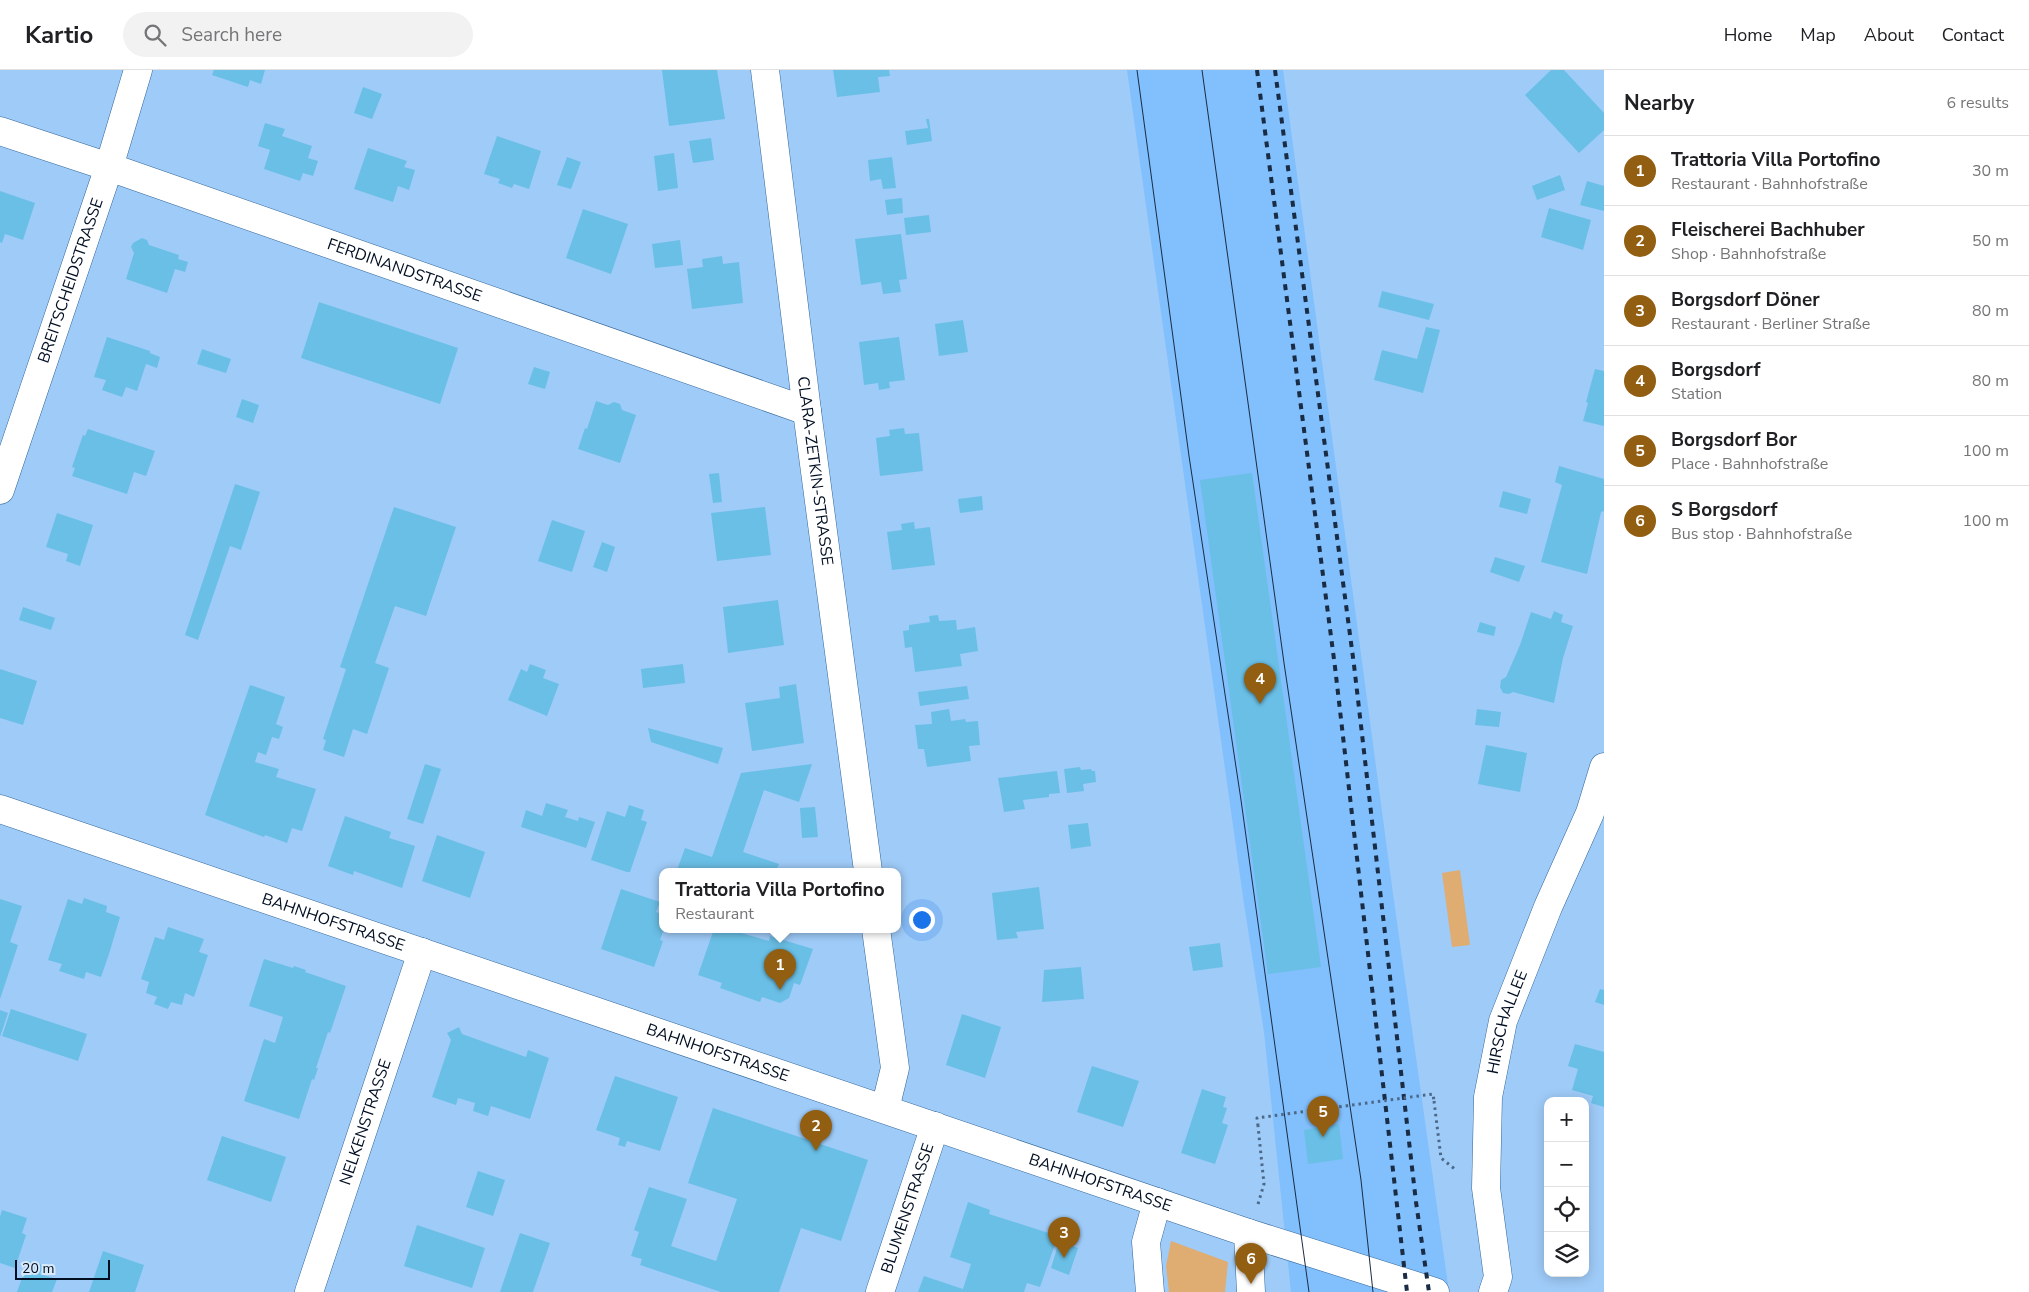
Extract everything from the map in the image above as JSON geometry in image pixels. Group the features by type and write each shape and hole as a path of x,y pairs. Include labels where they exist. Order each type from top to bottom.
{"street":[{"name":"BREITSCHEIDSTRASSE","path":"0,490 109,167 138,70"},
{"name":"CLARA-ZETKIN-STRASSE","path":"765,70 807,411 868,868"},
{"name":"FERDINANDSTRASSE","path":"0,131 109,167 807,411"},
{"name":"HIRSCHALLEE","path":"1495,1280 1486,1188 1488,1097 1503,1021 1548,907 1590,813 1604,767"},
{"name":"BAHNHOFSTRASSE","path":"0,809 1248,1233 1435,1292"},
{"path":"877,933 895,1068 885,1109"},
{"name":"NELKENSTRASSE","path":"309,1292 422,952"},
{"name":"BLUMENSTRASSE","path":"880,1292 935,1126"},
{"path":"1150,1292 1146,1242 1157,1202"},
{"path":"1248,1233 1251,1284"}],"path":[{"path":"1264,1184 1257,1118 1433,1094 1441,1158"},
{"path":"1313,1102 1314,1110"}],"shaded area":[{"path":"1127,70 1283,70 1393,894 1449,1292 1291,1292 1264,1032 1244,904"},
{"path":"1460,870 1470,945 1452,947 1442,873"},
{"path":"1171,1241 1228,1262 1225,1292 1169,1292 1166,1266"}],"building":[{"path":"214,70 265,70 261,84 250,80 248,87 212,75"},
{"path":"662,70 717,70 725,119 669,126"},
{"path":"833,70 889,70 890,76 878,77 880,92 837,97"},
{"path":"1551,70 1564,70 1604,113 1604,130 1579,153 1525,95"},
{"path":"363,87 382,94 372,119 354,113"},
{"path":"926,119 929,119 932,141 907,145 905,131 928,128"},
{"path":"265,123 285,129 282,136 312,146 308,158 318,161 313,176 303,173 300,181 264,169 270,150 258,146"},
{"path":"497,136 541,151 529,189 514,184 512,188 498,183 500,179 484,174"},
{"path":"711,138 714,160 693,163 689,141"},
{"path":"368,148 407,161 404,167 415,170 409,190 398,186 393,202 354,189"},
{"path":"674,153 678,188 658,191 654,156"},
{"path":"567,157 581,162 571,189 557,185"},
{"path":"892,157 896,188 883,189 881,179 870,181 868,160"},
{"path":"1560,175 1565,190 1537,200 1532,186"},
{"path":"1587,181 1604,186 1604,211 1580,205"},
{"path":"0,191 35,203 23,240 5,234 2,243 0,242"},
{"path":"902,198 903,213 887,215 885,200"},
{"path":"1549,208 1591,220 1583,250 1541,237"},
{"path":"583,209 628,224 611,274 566,258"},
{"path":"929,215 931,232 906,235 904,218"},
{"path":"901,234 907,279 899,280 901,292 883,294 881,282 861,285 855,239"},
{"path":"142,238 147,240 149,245 179,255 178,259 188,262 185,272 175,269 167,293 126,279 134,253 131,247 133,243"},
{"path":"680,240 683,265 655,268 652,244"},
{"path":"722,256 723,264 739,262 743,303 692,309 687,269 703,267 702,259"},
{"path":"1382,291 1434,304 1429,320 1378,307"},
{"path":"319,302 458,348 440,404 301,358"},
{"path":"963,320 968,352 939,356 935,324"},
{"path":"1426,327 1440,330 1423,393 1374,380 1382,350 1417,359"},
{"path":"107,337 150,351 150,353 160,357 157,368 146,364 137,391 126,387 122,397 102,390 106,380 94,377"},
{"path":"899,337 905,380 889,382 890,388 879,390 878,383 864,385 859,342"},
{"path":"202,349 231,359 226,373 197,364"},
{"path":"534,367 550,372 545,389 528,384"},
{"path":"1595,369 1604,371 1604,426 1583,421"},
{"path":"242,399 259,405 253,423 236,417"},
{"path":"596,401 608,405 614,402 620,404 622,410 636,415 620,463 578,449"},
{"path":"904,428 905,434 919,433 923,471 880,476 876,438 890,436 889,430"},
{"path":"88,429 155,451 146,476 134,472 127,494 72,476 75,468 72,467 83,435 85,436"},
{"path":"1559,466 1604,479 1604,511 1601,512 1587,574 1541,562 1562,485 1555,482"},
{"path":"719,473 722,502 713,503 709,474"},
{"path":"1252,473 1321,967 1268,974 1200,480"},
{"path":"235,484 260,492 241,550 230,546 198,640 185,635"},
{"path":"1503,491 1531,499 1527,514 1499,507"},
{"path":"982,496 983,510 960,513 958,499"},
{"path":"394,507 456,527 426,616 395,606 375,663 389,668 367,734 353,729 344,757 323,750 326,740 323,739 346,669 340,667"},
{"path":"765,507 771,555 717,561 711,513"},
{"path":"57,513 93,525 80,566 66,561 68,554 46,547"},
{"path":"552,520 585,531 572,572 538,561"},
{"path":"914,522 915,529 930,527 935,565 892,570 887,532 902,530 901,524"},
{"path":"602,542 615,547 607,572 593,567"},
{"path":"1495,557 1525,566 1519,582 1490,572"},
{"path":"778,600 784,645 728,653 723,607"},
{"path":"23,607 55,618 51,630 19,620"},
{"path":"1554,611 1563,615 1561,622 1573,626 1563,658 1554,703 1513,692 1509,694 1503,693 1500,687 1501,680 1506,677 1520,645 1531,612 1551,619"},
{"path":"938,615 939,621 956,620 957,630 975,627 978,651 960,654 962,666 915,672 912,647 905,648 903,631 909,630 909,625 930,622 929,616"},
{"path":"1480,622 1496,627 1494,636 1477,632"},
{"path":"530,664 546,670 543,678 559,684 547,716 508,700 521,669 527,672"},
{"path":"683,664 685,683 643,688 641,669"},
{"path":"0,669 37,681 23,725 0,718"},
{"path":"796,684 804,743 752,751 745,703 780,698 779,687"},
{"path":"250,685 285,697 276,724 283,727 279,739 272,737 266,755 258,752 255,762 279,769 276,777 316,789 302,831 292,828 287,843 265,835 264,837 205,815"},
{"path":"967,686 969,699 920,706 918,692"},
{"path":"949,709 951,721 965,719 966,722 978,721 980,745 969,746 971,761 927,767 924,749 918,749 915,725 932,724 931,712"},
{"path":"1477,709 1501,712 1499,727 1475,725"},
{"path":"648,728 723,748 718,764 651,742"},
{"path":"1486,745 1527,753 1520,792 1478,784"},
{"path":"425,764 441,769 423,824 407,819"},
{"path":"812,764 799,802 764,790 743,852 779,864 777,868 678,868 685,848 712,857 741,773"},
{"path":"1080,767 1081,770 1091,769 1095,771 1096,782 1083,784 1084,791 1067,793 1064,769"},
{"path":"1057,771 1060,793 1049,794 1049,797 1023,800 1025,809 1004,812 998,778"},
{"path":"546,803 568,810 565,817 578,821 579,817 595,822 586,848 521,827 526,810 542,816"},
{"path":"629,805 644,810 641,820 647,822 630,872 627,872 591,860 607,811 625,817"},
{"path":"815,807 818,837 802,838 800,808"},
{"path":"345,816 391,832 389,838 415,846 402,888 354,871 353,875 328,866"},
{"path":"1088,823 1091,846 1071,849 1068,825"},
{"path":"437,835 485,852 470,898 422,881"},
{"path":"1039,887 1044,929 1016,932 1018,938 997,940 992,893"},
{"path":"621,889 659,902 656,912 659,913 659,933 663,933 660,940 663,941 654,967 601,949"},
{"path":"84,898 107,906 106,912 120,917 101,977 86,972 84,979 59,971 62,964 48,960 68,899 82,904"},
{"path":"0,899 22,906 10,942 18,945 0,999"},
{"path":"168,927 204,939 199,952 208,955 194,997 185,993 182,1005 171,1002 168,1009 154,1004 157,997 146,993 149,982 141,979 155,937 164,940"},
{"path":"713,933 741,933 769,941 770,936 813,949 800,985 794,983 789,998 780,1003 762,997 760,1002 720,988 722,983 698,975"},
{"path":"1220,943 1223,967 1193,971 1189,947"},
{"path":"264,959 293,968 294,966 306,970 305,972 346,986 330,1033 328,1032 314,1080 312,1079 299,1119 244,1101 264,1039 275,1043 283,1017 249,1006"},
{"path":"1081,967 1084,999 1042,1002 1044,970"},
{"path":"1600,989 1604,990 1604,1005 1595,1002"},
{"path":"11,1009 87,1034 78,1061 2,1036"},
{"path":"0,1010 8,1013 0,1037"},
{"path":"962,1014 1001,1027 985,1078 946,1065"},
{"path":"459,1027 462,1034 526,1057 528,1050 549,1058 530,1119 491,1106 488,1116 473,1111 475,1103 458,1098 456,1105 432,1097 451,1040 447,1033"},
{"path":"1575,1044 1604,1052 1604,1107 1591,1103 1593,1096 1572,1090 1578,1069 1568,1066"},
{"path":"1092,1066 1139,1081 1123,1127 1077,1112"},
{"path":"615,1076 678,1097 660,1151 627,1141 625,1147 618,1145 620,1138 596,1130"},
{"path":"1202,1089 1226,1097 1223,1107 1227,1108 1222,1123 1228,1125 1215,1164 1181,1153"},
{"path":"713,1108 868,1160 841,1241 801,1228 779,1292 721,1292 640,1265 642,1259 631,1256 639,1232 634,1230 649,1187 687,1199 671,1246 716,1261 737,1199 688,1183"},
{"path":"1339,1124 1343,1159 1308,1164 1304,1130"},
{"path":"222,1136 286,1157 271,1202 207,1180"},
{"path":"478,1171 505,1180 493,1216 466,1207"},
{"path":"968,1202 990,1210 989,1214 1058,1236 1040,1287 1027,1283 1024,1292 918,1292 924,1276 963,1289 971,1264 950,1257"},
{"path":"2,1210 27,1218 22,1233 26,1235 15,1268 0,1263 0,1217"},
{"path":"417,1225 485,1248 472,1288 404,1266"},
{"path":"520,1233 550,1243 533,1292 500,1292"},
{"path":"1059,1242 1078,1248 1069,1275 1051,1268"},
{"path":"103,1251 144,1265 135,1292 89,1292"},
{"path":"28,1261 43,1265 40,1274 57,1279 52,1292 17,1292"}],"tram line":[{"path":"1137,70 1189,456 1241,800 1309,1292"},
{"path":"1202,70 1284,663 1361,1180 1373,1292"}],"railway":[{"path":"1257,70 1335,667 1407,1292"},
{"path":"1275,70 1354,665 1416,1202 1429,1292"}],"place":[{"name":"Borgsdorf","path":"1260,704"},
{"name":"Trattoria Villa Portofino","path":"780,990"},
{"name":"Borgsdorf Bor","path":"1323,1137"},
{"name":"Fleischerei Bachhuber","path":"816,1151"},
{"name":"Borgsdorf Döner","path":"1064,1258"},
{"name":"S Borgsdorf","path":"1251,1284"}]}
